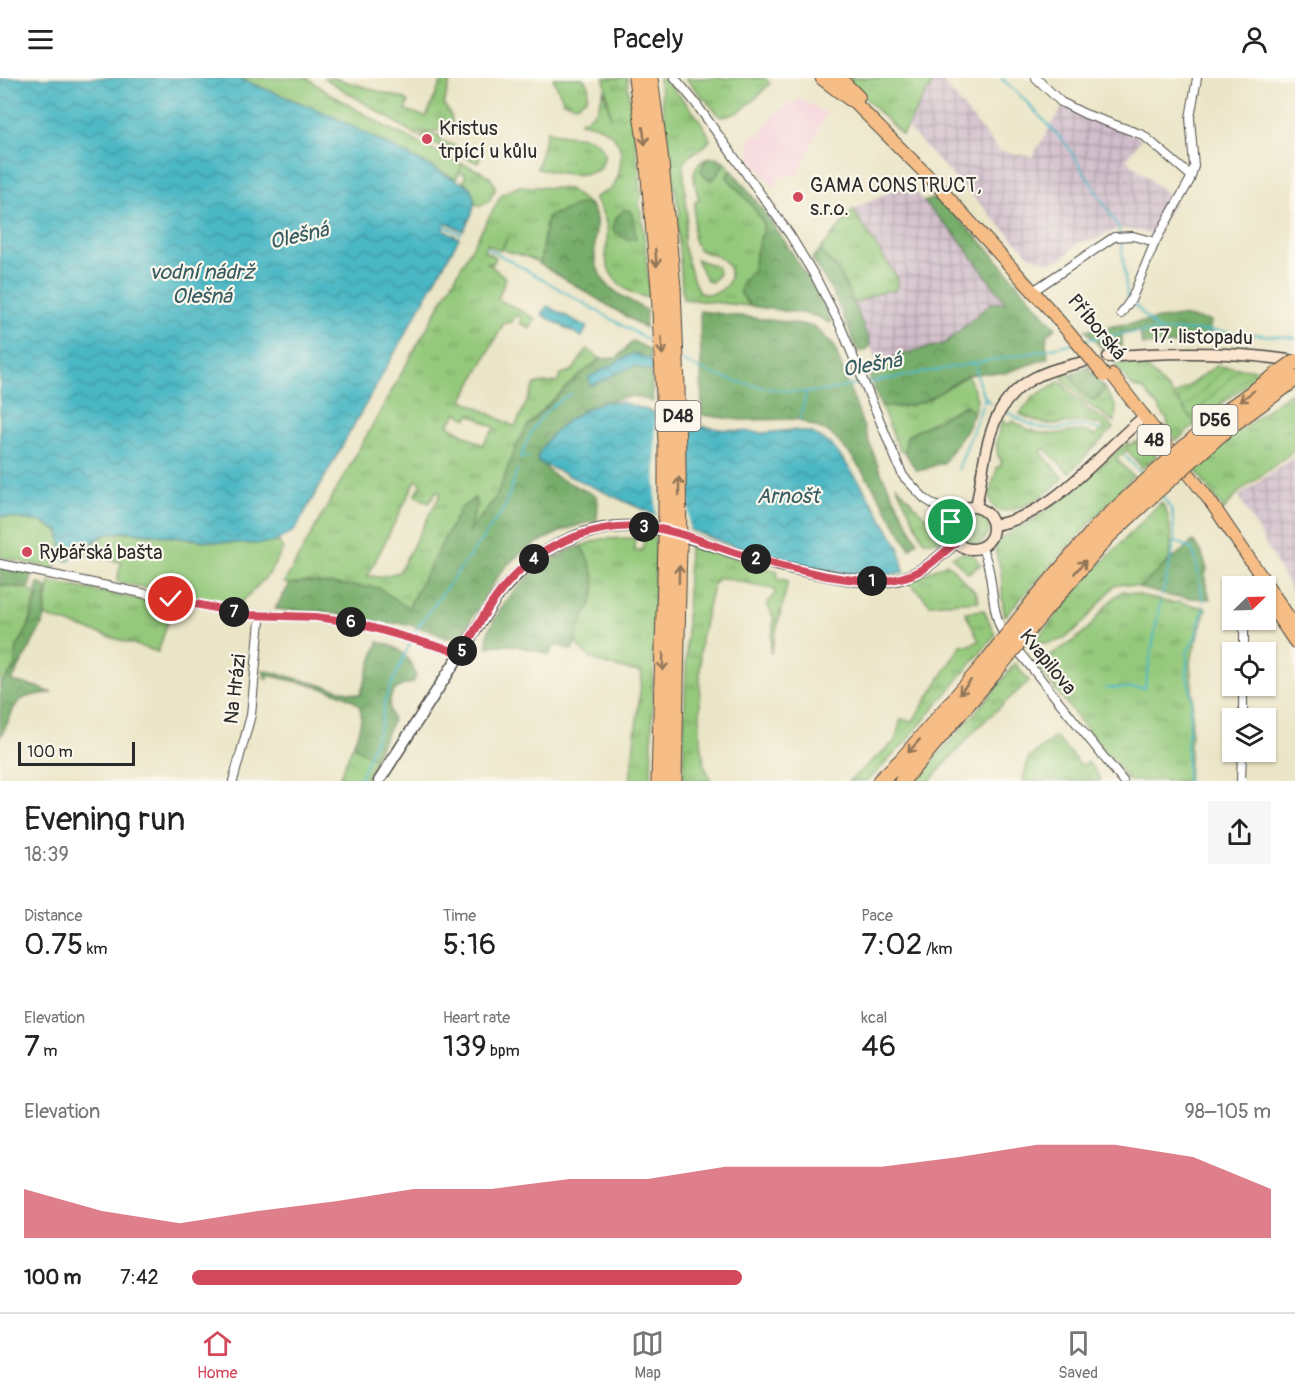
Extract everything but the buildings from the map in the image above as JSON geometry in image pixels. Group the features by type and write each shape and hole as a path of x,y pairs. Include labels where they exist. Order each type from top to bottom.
{"highway":[{"name":"D48","path":"636,78 666,287 677,398 673,545 674,781"},
{"name":"D48","path":"650,78 660,153 666,287"},
{"path":"823,78 851,99"},
{"name":"D56","path":"1146,491 1221,415 1295,362"},
{"name":"D56","path":"902,781 1097,527 1295,379"},
{"name":"D48","path":"659,781 673,545"},
{"name":"D56","path":"880,781 989,669"}],"main road":[{"name":"Příborská","path":"831,78 936,184 1035,289"},
{"name":"Příborská","path":"840,78 942,178 1108,375 1142,418 1256,576"},
{"name":"17. listopadu","path":"1108,357 1183,353 1258,355 1295,362"},
{"path":"976,507 991,428 1002,406 1016,390 1032,379 1083,362"},
{"path":"993,525 1020,518 1047,502 1142,418"},
{"path":"976,507 989,515 993,525 990,538 981,547 968,549 956,542 951,531 954,517 963,509 976,507"},
{"name":"Příborská","path":"1276,602 1295,626"},
{"path":"1276,614 1295,642"}],"street":[{"path":"1036,78 1061,102 1085,114 1143,135 1191,176"},
{"path":"1121,314 1132,298 1155,242 1191,176 1194,166 1190,118 1197,78"},
{"path":"678,81 803,256 832,308 903,476 925,499 954,517"},
{"path":"1035,289 1114,237 1133,236 1155,242"},
{"path":"379,781 496,598 512,578 554,546 587,532 627,526 648,527 672,532 785,567 862,581 886,581 912,574 927,566 956,542"},
{"name":"Kvapilova","path":"981,547 988,565 995,615 1002,631 1122,781"},
{"path":"0,564 249,615 316,617 352,622 461,653"},
{"name":"Na Hrázi","path":"233,781 251,715 262,615"},
{"path":"1241,781 1242,762"}],"shaded area":[{"path":"933,81 942,81 999,151 1032,157 1063,106 1142,138 1126,159 1175,201 1156,235 1119,228 1095,240 1079,242 1065,256 1053,262 1029,255 906,127"},
{"path":"799,99 826,113 798,175 779,176 774,188 753,162 749,150 751,135 759,136 771,117"},
{"path":"907,183 959,239 1006,304 991,303 945,344 910,352 878,364 854,303 885,291 895,292 898,279 853,210"},
{"path":"1295,456 1295,597 1239,496"}],"green space":[{"path":"238,78 307,78 386,127 463,164 456,179 328,114"},
{"path":"324,78 334,78 405,99 408,102 406,110 426,117 443,78 451,78 444,104 453,125 445,130 416,135"},
{"path":"553,78 583,78 589,86 587,98 577,105 564,102"},
{"path":"604,78 627,78 642,195 639,202 650,298 634,294 620,285 607,265 607,228 594,198 614,185 621,160 620,151 618,143 606,131 579,122 596,110 604,89 611,118"},
{"path":"659,78 664,78 690,108 710,140 704,147 688,157 683,165 687,216 683,244 694,282 700,293 715,293 721,290 726,286 730,274 724,261 698,249 693,237 695,202 699,200 694,181 697,166 707,158 703,164 720,168 725,162 733,172 729,172 727,177 763,222 763,232 753,269 741,285 744,299 750,306 683,299 677,220 680,212 672,178"},
{"path":"685,78 765,78 770,84 742,110 721,117"},
{"path":"845,78 935,78 902,135"},
{"path":"547,130 595,141 601,146 605,155 601,168 586,174 537,169"},
{"path":"429,133 441,136 440,140 480,157 478,163 420,137"},
{"path":"716,157 725,162 716,177 711,180 705,177 701,170 707,158"},
{"path":"463,164 484,173 492,180 495,190 489,201 479,206 476,204 470,187 463,182 466,175 459,172"},
{"path":"729,172 733,172 774,225 820,301 831,321 829,323 807,314 750,306 740,292 741,285 753,269 763,232 763,222 727,177"},
{"path":"520,186 569,189 590,205 584,203 547,217 540,264 502,249 507,238 500,251 487,244 484,251 496,257 493,264 486,262 506,278 498,299 536,319 530,328 520,323 521,317 516,315 512,322 504,323 463,400 515,427 535,384 558,382 561,374 573,370 587,349 600,358 545,407 517,444 497,496 467,535 477,504 461,508 408,608 307,582 284,583 502,194","holes":["457,413 467,419 470,414 495,428 482,445 448,425","416,480 422,484 415,495 429,503 436,491 441,493 399,572 379,577 368,576"]},
{"path":"932,199 940,200 988,249 1056,328 1047,334 1048,358 1005,373 968,375 927,400 908,406 886,407 880,404 867,370 871,366 910,352 944,344 991,303 1006,303 959,239 924,202"},
{"path":"584,203 590,205 596,218 595,255 601,277 624,298 646,310 645,328 540,264 547,217"},
{"path":"624,210 630,210 636,239 626,239 613,230 616,218"},
{"path":"853,210 898,279 895,291 885,291 854,303 838,270 820,250"},
{"path":"820,250 838,270 854,303 871,345 865,351 858,351 833,293 812,258"},
{"path":"696,259 718,267 719,274 712,282 707,281"},
{"path":"700,311 815,327 834,346 879,469 917,541 910,549 874,488 851,455 829,432 797,419 740,420 702,415"},
{"path":"1180,316 1211,321 1209,336 1187,344 1142,345 1140,330 1122,332 1122,346 1102,349 1086,330"},
{"path":"633,341 650,350 653,402 634,396 602,402 586,409 555,432 537,458 554,476 597,496 597,520 546,538 512,561 492,586 460,637 446,638 403,623 384,624 331,613 275,609 290,584 307,582 379,588 408,608 461,508 475,498 477,504 468,533 497,496 517,444 528,425 578,376 601,359 617,358"},
{"path":"1141,361 1174,396 1196,424 1176,441 1169,432 1167,419 1145,391 1132,386 1114,364"},
{"path":"1216,366 1265,370 1196,424 1174,396"},
{"path":"1088,367 1103,386 1102,393 1095,400 1085,395 1072,378 1073,373"},
{"path":"1069,373 1084,394 1091,399 1102,393 1103,386 1116,407 1115,422 1087,404 1063,379 1061,375"},
{"path":"968,375 977,399 973,415 970,408 965,405 907,436 905,452 900,451 880,404 903,407 915,404 938,394"},
{"path":"1060,381 1087,409 1113,428 1069,473 1044,448 1041,452 1063,479 1033,502 1006,511 997,510 990,500 990,495 997,467 1001,466 997,444 1002,421 1010,425 1012,420 1029,430 1048,434 1078,431 1095,436 1105,427 1091,422 1044,423 1020,414 1033,397"},
{"path":"1289,393 1295,401 1295,450 1238,493 1224,510 1194,468"},
{"path":"966,405 973,415 943,464 916,470 905,452 907,436"},
{"path":"1136,442 1148,446 1156,456 1142,468 1127,450 1116,459 1133,476 1005,616 1001,572 995,552 998,541 1058,501 1127,443 1129,445"},
{"path":"896,485 923,515 939,526 941,532 938,541 924,541"},
{"path":"1161,502 1167,514 1171,539 1170,555 1163,568 1140,587 1122,584 1114,586 1080,626 1069,635 1058,641 1047,643 1036,640 1090,575"},
{"path":"973,512 984,517 989,528 984,539 973,544 962,539 957,528 962,517"},
{"path":"0,516 42,522 59,532 61,551 54,569 0,557"},
{"path":"129,532 222,542 279,542 283,549 269,574 238,606 117,582 121,562 78,553 106,535"},
{"path":"645,537 656,538 651,781 630,781 642,673 604,664 588,656 576,642 594,590 591,568 581,546 601,539 635,538 634,550 642,550"},
{"path":"1193,541 1201,551 1207,569 1205,580 1210,599 1174,597 1139,588"},
{"path":"689,545 778,571 777,577 788,581 771,653 774,619 767,603 775,594 774,589 724,578 718,578 713,585 700,654 700,731 704,764 711,781 683,781"},
{"path":"581,546 591,566 595,586 591,603 572,650 560,646 553,647 550,655 510,645 487,647 490,628 497,614 516,589 553,559"},
{"path":"964,552 974,556 981,565 968,573 952,557"},
{"path":"947,563 976,593 979,601 930,604 909,582"},
{"path":"0,567 32,573 28,588 0,585"},
{"path":"50,582 173,606 158,652 44,616"},
{"path":"38,583 47,587 44,621 12,681 52,693 28,697 16,704 0,737 0,685 14,669 17,647 28,628 38,594 36,591"},
{"path":"0,585 29,589 36,597 28,628 17,647 14,669 0,685"},
{"path":"1123,591 1172,603 1178,602 1206,608 1190,662 1193,698 1188,781 1128,781 1040,670 1041,660 1080,636 1109,602"},
{"path":"984,610 995,635 905,743 868,781 849,781 895,741 901,719 913,721 961,645 979,641 965,612"},
{"path":"378,642 392,646 402,653 416,676 413,683 400,687 392,695 389,706 393,720 375,758 353,745 361,717 360,708 355,702 334,692 306,684 272,676 266,680 263,670 360,695"},
{"path":"1015,663 1029,681 978,727 930,781 915,781 993,692"},
{"path":"1055,737 1082,766 1087,762 1101,781 1023,781 1028,759"},
{"path":"353,745 375,758 365,781 338,781"}],"water":[{"name":"vodní nádrž Olešná","path":"0,78 238,78 328,114 470,187 474,204 469,220 463,231 448,223 443,224 445,230 459,238 295,530 275,542 256,544 217,542 128,531 106,534 87,545 68,561 61,558 62,547 59,531 42,522 0,516"},
{"path":"547,306 587,327 582,337 542,315"},
{"path":"634,353 649,359 656,369 648,371 635,366 590,385 589,377"},
{"name":"Arnošt","path":"602,402 621,402 694,425 719,429 762,433 793,430 812,433 831,444 859,481 899,547 904,572 873,575 844,573 786,562 749,551 678,525 538,462 537,458 542,448 555,431 572,417"}],"pier":[{"path":"655,410 688,420 689,533 656,518"}],"waterway":[{"path":"1001,78 1067,145 1119,228 1120,234"},
{"name":"Olešná","path":"442,224 461,234"},
{"path":"1121,240 1129,299"},
{"name":"Olešná","path":"486,247 655,344"},
{"path":"1133,303 1158,330"},
{"name":"Olešná","path":"1081,341 1134,332 1188,330 1295,338"},
{"name":"Olešná","path":"866,383 1036,352 1073,343"},
{"name":"Olešná","path":"683,361 710,373 742,383 790,391 812,392 861,384"},
{"path":"975,362 981,389 990,403"},
{"path":"521,458 539,420 553,406 572,393"},
{"path":"800,419 806,393"},
{"path":"958,470 985,398"},
{"path":"1007,412 1029,424 1041,427 1053,429 1089,426 1101,431"},
{"path":"1124,455 1144,476"},
{"path":"522,456 529,457"},
{"path":"413,636 504,509 517,470"},
{"path":"1162,495 1172,511 1175,541 1192,549 1195,556 1203,601"},
{"path":"1162,596 1175,541"},
{"path":"1105,688 1145,688 1160,602"},
{"path":"1187,781 1187,747 1192,699 1187,675 1187,652 1196,636 1204,606"},
{"path":"359,781 381,725 385,700 411,641"}],"place":[{"name":"Kristus trpící u kůlu","path":"427,139"},
{"name":"GAMA CONSTRUCT, s.r.o.","path":"798,197"},
{"name":"Rybářská bašta","path":"27,552"}],"route":[{"path":"171,599 249,615 316,617 352,622 461,653 496,598 512,578 554,546 587,532 627,526 648,527 672,532 785,567 846,579 886,581 905,577 927,566 956,542 951,531 951,522"}]}
